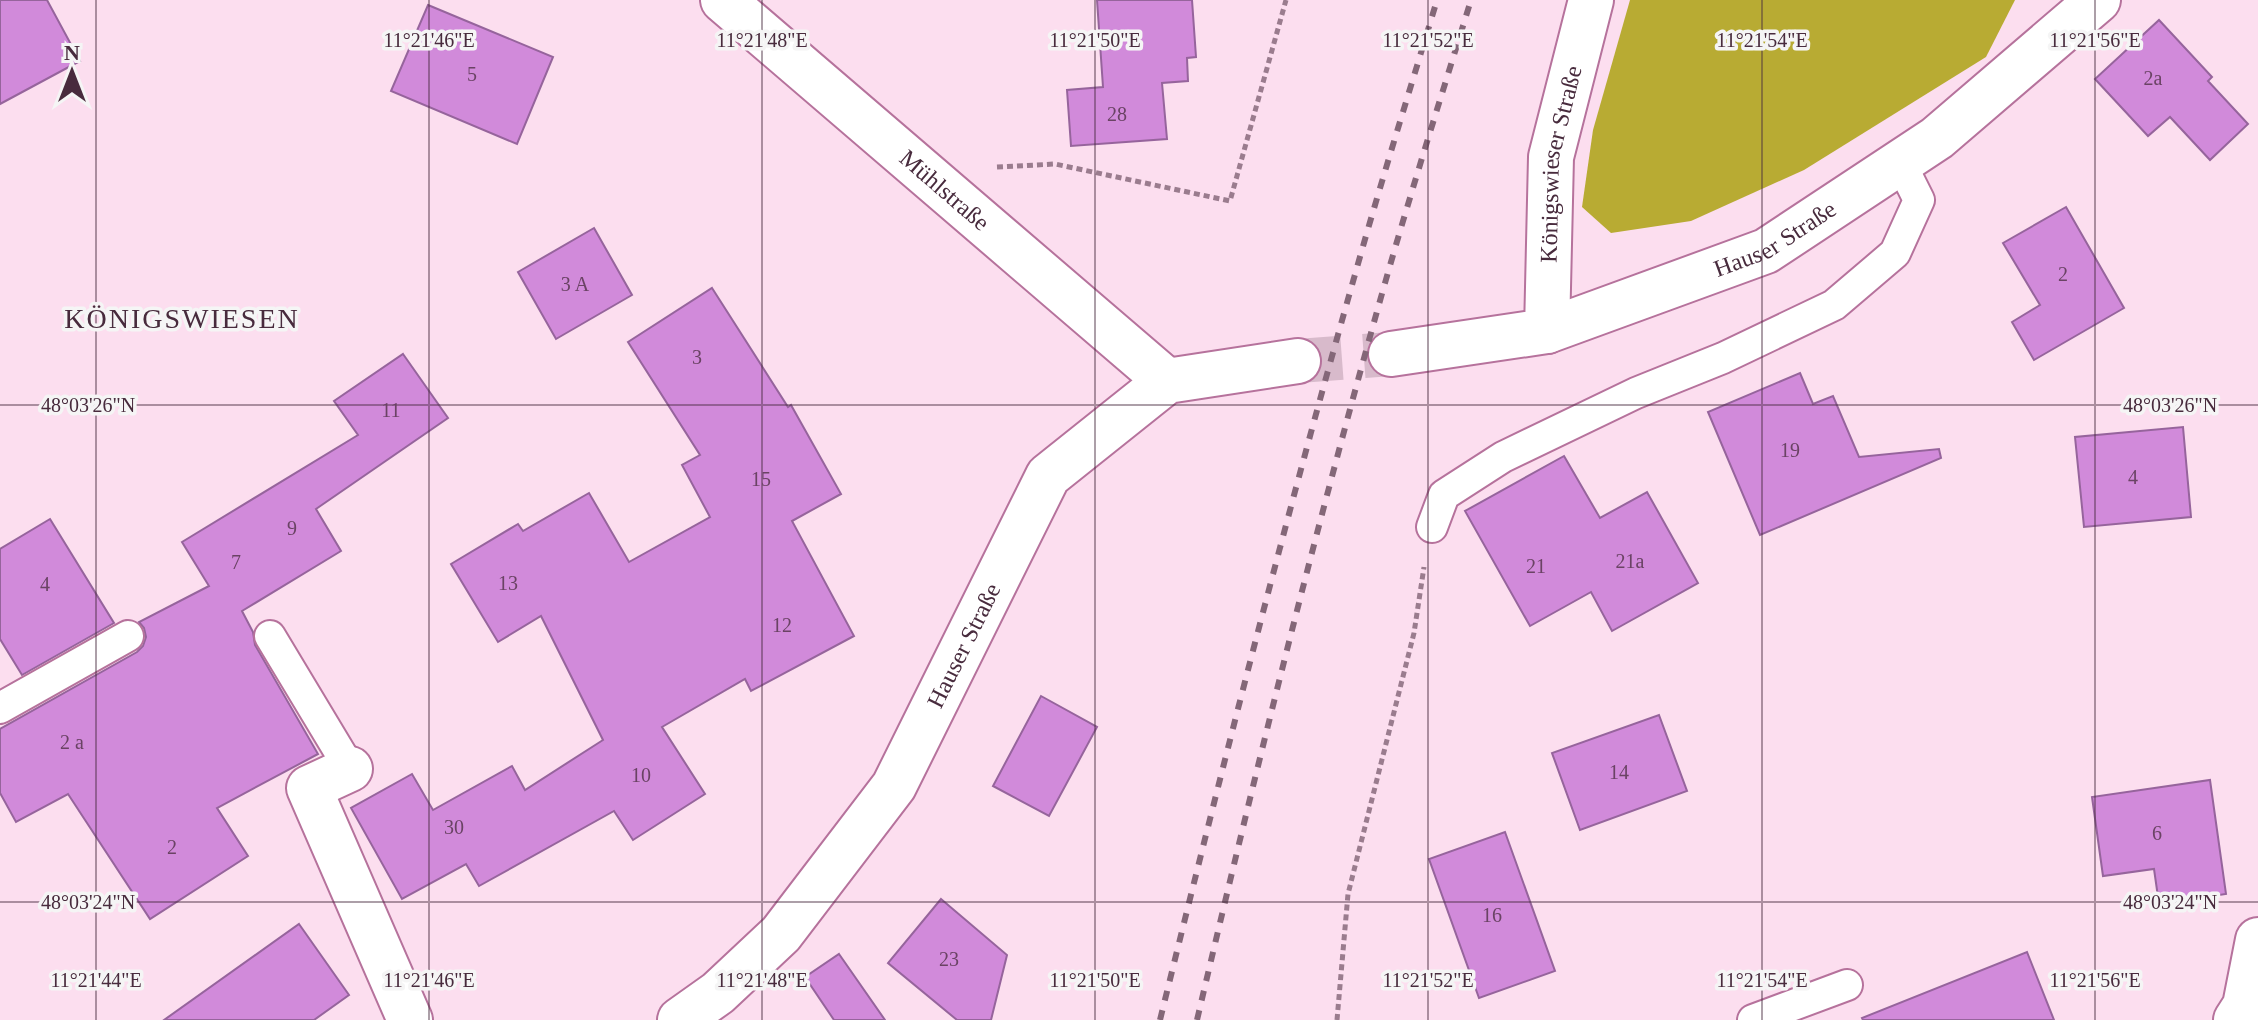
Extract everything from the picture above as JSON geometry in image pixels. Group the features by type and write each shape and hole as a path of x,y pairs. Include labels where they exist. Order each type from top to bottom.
{"street":[{"name":"Mühlstraße","path":"723,0 1167,381"},
{"name":"Königswieser Straße","path":"1547,331 1551,157 1591,0"},
{"name":"Hauser Straße","path":"1391,354 1547,331 1766,251 1937,138 2098,0"},
{"name":"Hauser Straße","path":"680,1020 718,993 781,934 894,786 1048,476 1167,381 1298,361"},
{"path":"350,769 309,788 410,1020"},
{"path":"2236,1020 2245,1006 2258,940"}],"lane":[{"path":"1432,527 1444,495 1503,457 1636,393 1723,358 1834,305 1895,253 1919,200 1900,162"},
{"path":"0,708 128,636"},
{"path":"270,636 350,769"},
{"path":"1753,1020 1847,985"}],"path":[{"path":"924,171 1055,164 1230,201 1286,0"},
{"path":"1337,1020 1348,894 1414,633 1432,527"}],"shaded area":[{"path":"1630,0 2015,0 1986,57 1804,170 1691,221 1611,233 1582,207 1593,130"}],"building":[{"path":"0,0 47,0 80,61 0,104"},
{"path":"1097,0 1192,0 1196,57 1187,58 1188,81 1162,83 1167,139 1071,146 1067,90 1103,87"},
{"path":"428,5 553,57 517,144 391,91"},
{"path":"2159,20 2212,77 2208,81 2248,124 2210,160 2170,117 2148,136 2095,79"},
{"path":"2066,207 2124,308 2034,360 2012,322 2040,305 2003,243"},
{"path":"594,228 632,295 556,339 518,272"},
{"path":"712,288 788,407 791,405 841,494 792,521 854,636 751,691 745,679 662,727 705,794 633,840 614,811 479,886 466,864 402,899 351,808 412,774 433,810 512,766 525,790 603,740 541,616 498,642 451,564 518,524 523,531 589,493 629,562 710,517 682,465 700,455 628,342"},
{"path":"403,354 448,418 316,509 341,551 242,611 253,632 255,645 318,754 217,808 248,856 150,919 68,794 16,822 0,793 0,729 137,652 146,637 139,622 209,586 182,542 358,435 334,401"},
{"path":"1800,373 1813,404 1833,396 1859,457 1939,449 1941,458 1760,535 1708,412"},
{"path":"2183,427 2191,517 2084,527 2075,437"},
{"path":"1564,456 1600,518 1647,492 1698,583 1612,631 1591,592 1530,626 1465,511"},
{"path":"50,519 114,623 22,675 0,639 0,549"},
{"path":"1041,696 1097,727 1049,816 993,786"},
{"path":"1659,715 1687,791 1580,830 1552,753"},
{"path":"2210,780 2226,894 2159,904 2154,869 2103,876 2092,797"},
{"path":"1505,832 1555,971 1479,998 1429,859"},
{"path":"941,899 1007,955 991,1020 957,1020 888,963"},
{"path":"299,924 349,995 314,1020 164,1020"},
{"path":"2027,952 2054,1020 1862,1018"},
{"path":"839,954 885,1020 834,1020 805,977"}],"tunnel":[{"path":"1298,361 1391,354"}],"railway":[{"path":"1160,1020 1303,463 1364,243 1437,0"},
{"path":"1197,1020 1335,466 1395,247 1471,0"}],"district":[{"name":"KÖNIGSWIESEN","path":"182,318"}]}
